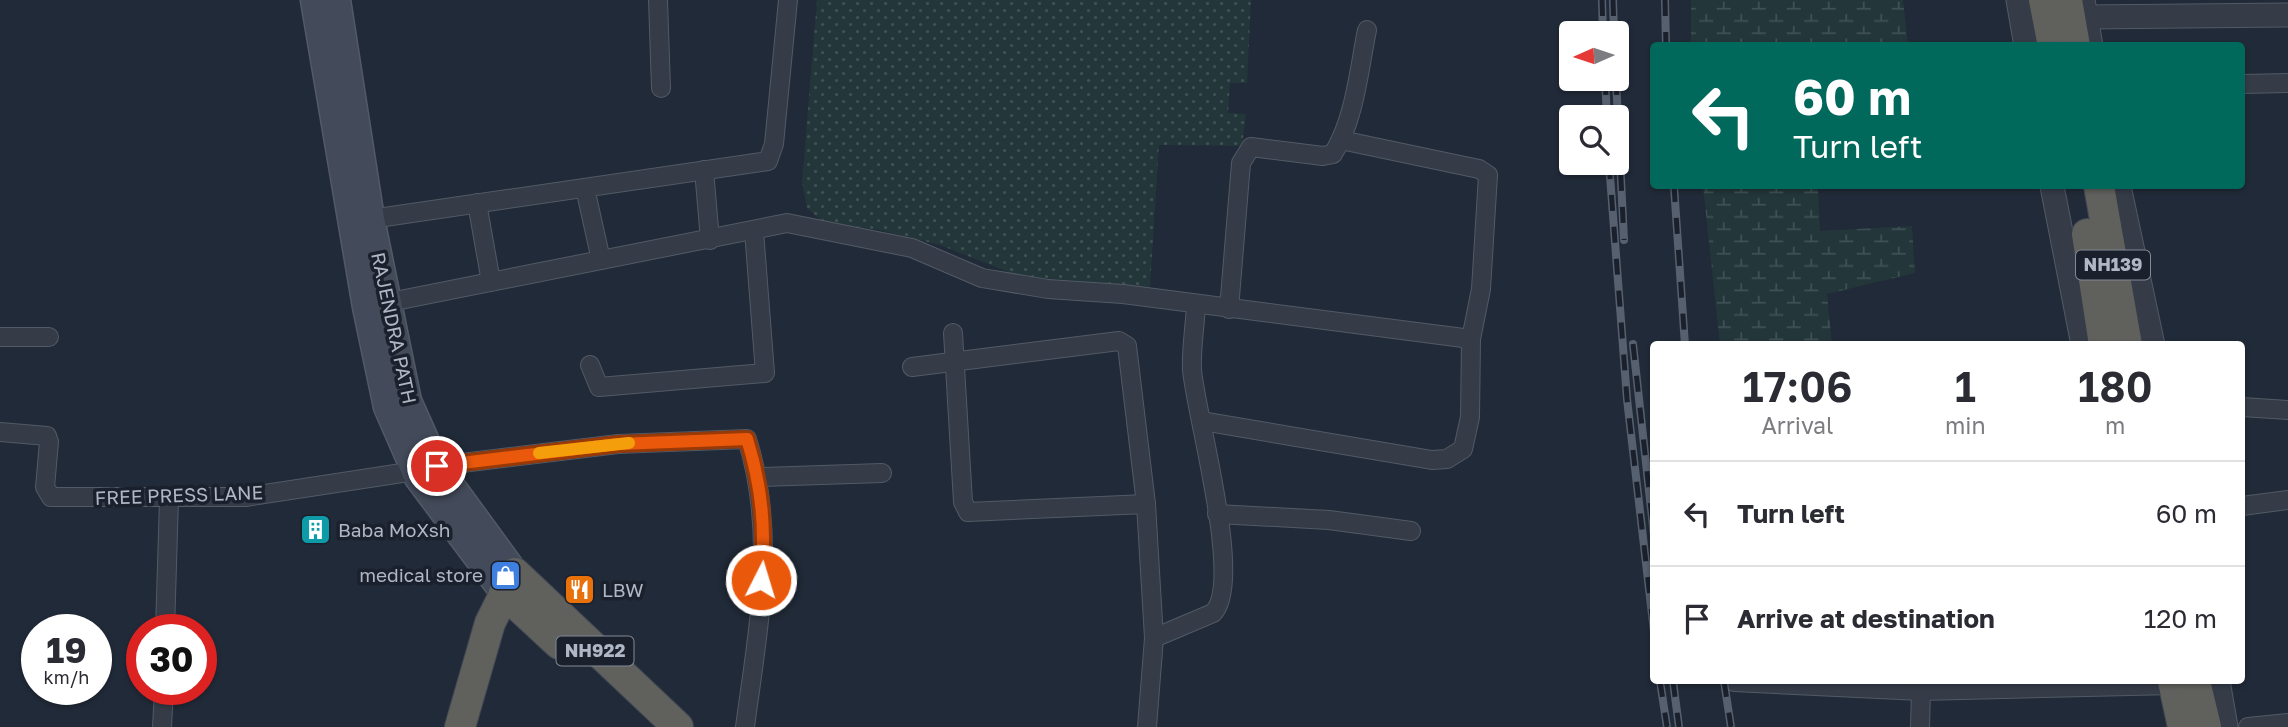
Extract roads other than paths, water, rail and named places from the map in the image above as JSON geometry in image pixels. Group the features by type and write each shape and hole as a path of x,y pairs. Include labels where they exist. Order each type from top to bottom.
{"highway":[{"path":"2044,0 2052,42"},
{"path":"2075,42 2079,6"},
{"name":"NH139","path":"2080,189 2103,341"},
{"name":"NH139","path":"2100,189 2126,341"},
{"path":"460,727 490,623 515,589"},
{"path":"476,727 515,589"},
{"name":"RAJENDRA PATH","path":"515,589 649,727"},
{"name":"RAJENDRA PATH","path":"515,589 678,727"},
{"path":"2180,684 2183,727"},
{"path":"2181,684 2206,727"}],"main road":[{"name":"RAJENDRA PATH","path":"314,0 377,305 408,401 426,469 515,589"},
{"name":"RAJENDRA PATH","path":"337,0 371,219 377,305"}],"street":[{"path":"658,0 661,88"},
{"path":"371,219 704,170 760,165 772,155 788,0"},
{"path":"2018,0 2025,42"},
{"path":"2090,42 2079,6 2288,15"},
{"path":"1228,309 1241,163 1247,150 1251,147 1328,156 1341,139 1367,30"},
{"path":"2245,84 2288,83"},
{"path":"1202,421 1432,460 1447,459 1462,449 1470,417 1471,339 1481,289 1488,175 1479,169 1341,139"},
{"path":"704,170 710,240"},
{"path":"585,188 601,260"},
{"path":"2053,189 2082,341"},
{"path":"2120,189 2152,341"},
{"path":"477,203 491,282"},
{"path":"377,305 787,223 912,248 982,278 1048,289 1123,295 1471,339"},
{"path":"590,365 599,387 765,373 754,231"},
{"path":"1154,638 1213,613 1220,606 1225,589 1217,514 1192,369 1196,305"},
{"path":"953,333 963,502 968,512 1146,504"},
{"path":"0,337 49,337"},
{"path":"912,368 1119,341 1127,346 1130,352 1146,504 1154,638 1147,727"},
{"path":"2245,407 2288,411"},
{"name":"FREE PRESS LANE","path":"0,432 47,436 49,442 46,487 51,497 245,497 426,469 618,444 747,439 759,477"},
{"path":"745,727 765,535 759,477 882,473"},
{"path":"165,614 169,499"},
{"path":"2245,506 2288,500"},
{"path":"1217,514 1329,520 1410,531"},
{"path":"1776,684 1921,691 2122,684"},
{"path":"2219,684 2227,727"},
{"path":"1920,727 1921,691"},
{"path":"162,727 163,705"},
{"path":"2248,727 2288,723"}],"railway":[{"path":"1602,0 1603,21"},
{"path":"1613,0 1614,21"},
{"path":"1665,0 1666,42"},
{"path":"1606,91 1606,105"},
{"path":"1617,91 1624,240"},
{"path":"1610,175 1627,399 1650,597"},
{"path":"1674,189 1685,341"},
{"path":"1633,344 1650,499"},
{"path":"1660,684 1667,727"},
{"path":"1673,684 1679,727"},
{"path":"1724,684 1731,727"}],"place":[{"name":"Baba MoXsh","path":"315,530"},
{"name":"medical store","path":"506,575"},
{"name":"LBW","path":"579,590"}]}
